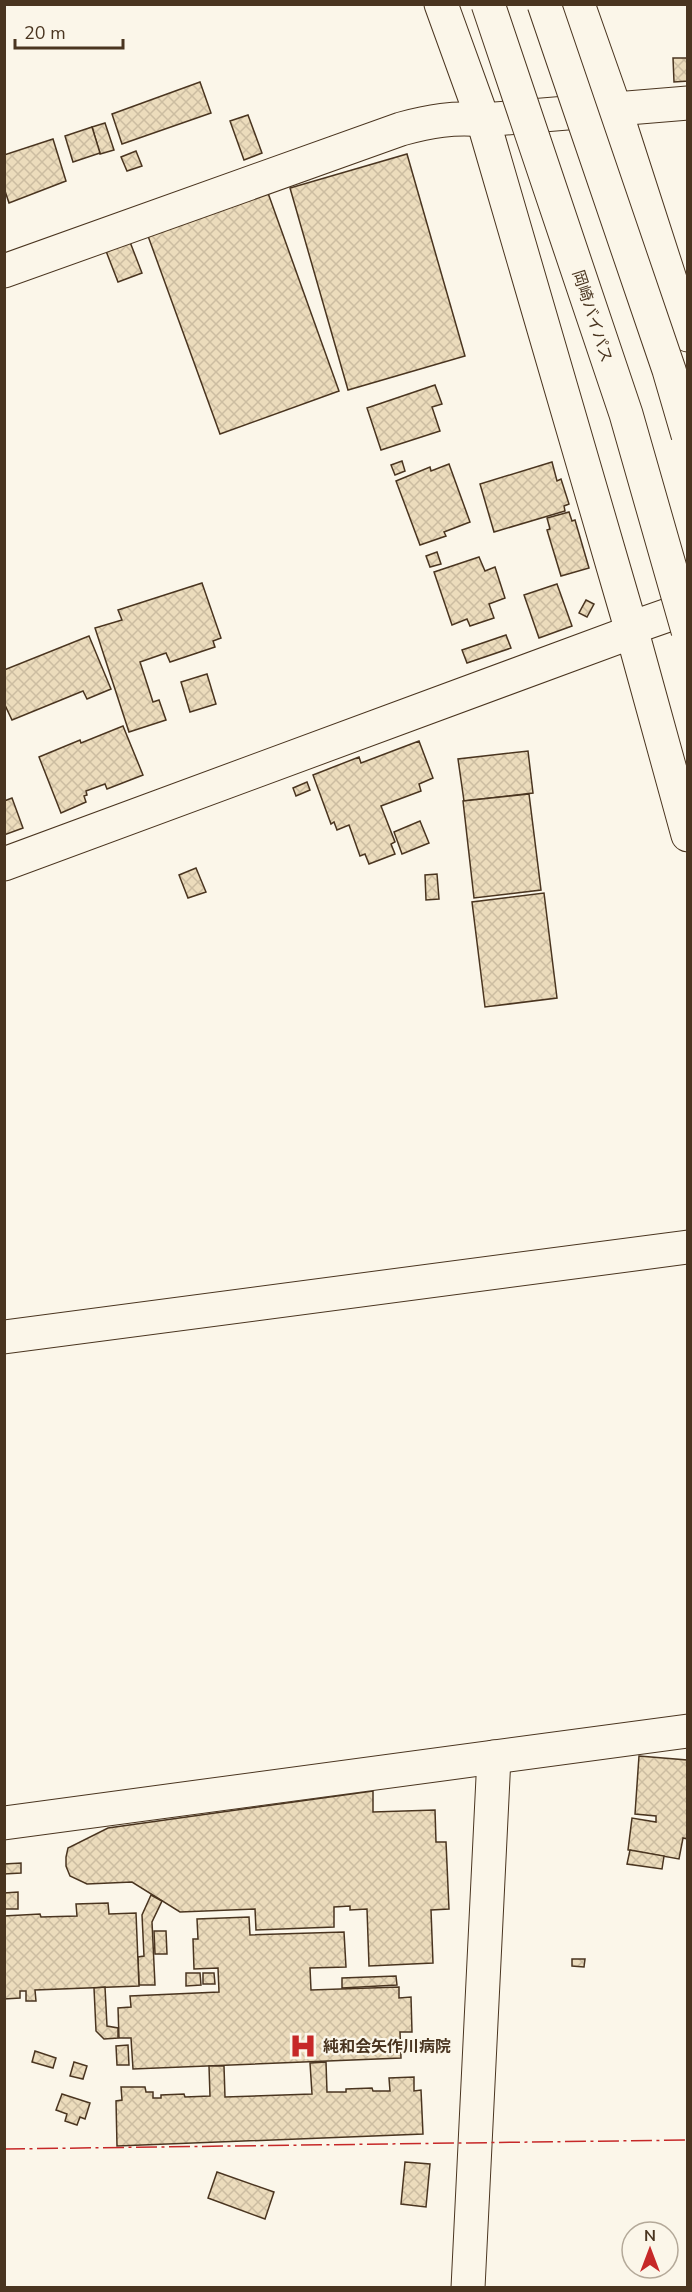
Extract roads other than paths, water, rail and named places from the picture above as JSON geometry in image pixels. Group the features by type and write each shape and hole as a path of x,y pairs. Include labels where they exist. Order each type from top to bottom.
{"main road":[{"path":"441,4 483,120 630,628 687,835"},
{"name":"岡崎バイパス","path":"488,4 626,414 687,631"},
{"path":"544,4 669,370 687,435"},
{"path":"578,4 615,108 687,335"},
{"path":"4,272 432,120 460,117 483,120 687,104"},
{"path":"4,864 621,636 630,628 687,608"},
{"path":"4,1337 687,1247"},
{"path":"4,1823 687,1731"},
{"path":"468,2288 494,1757"}],"place":[{"name":"純和会矢作川病院","path":"303,2046"}]}
